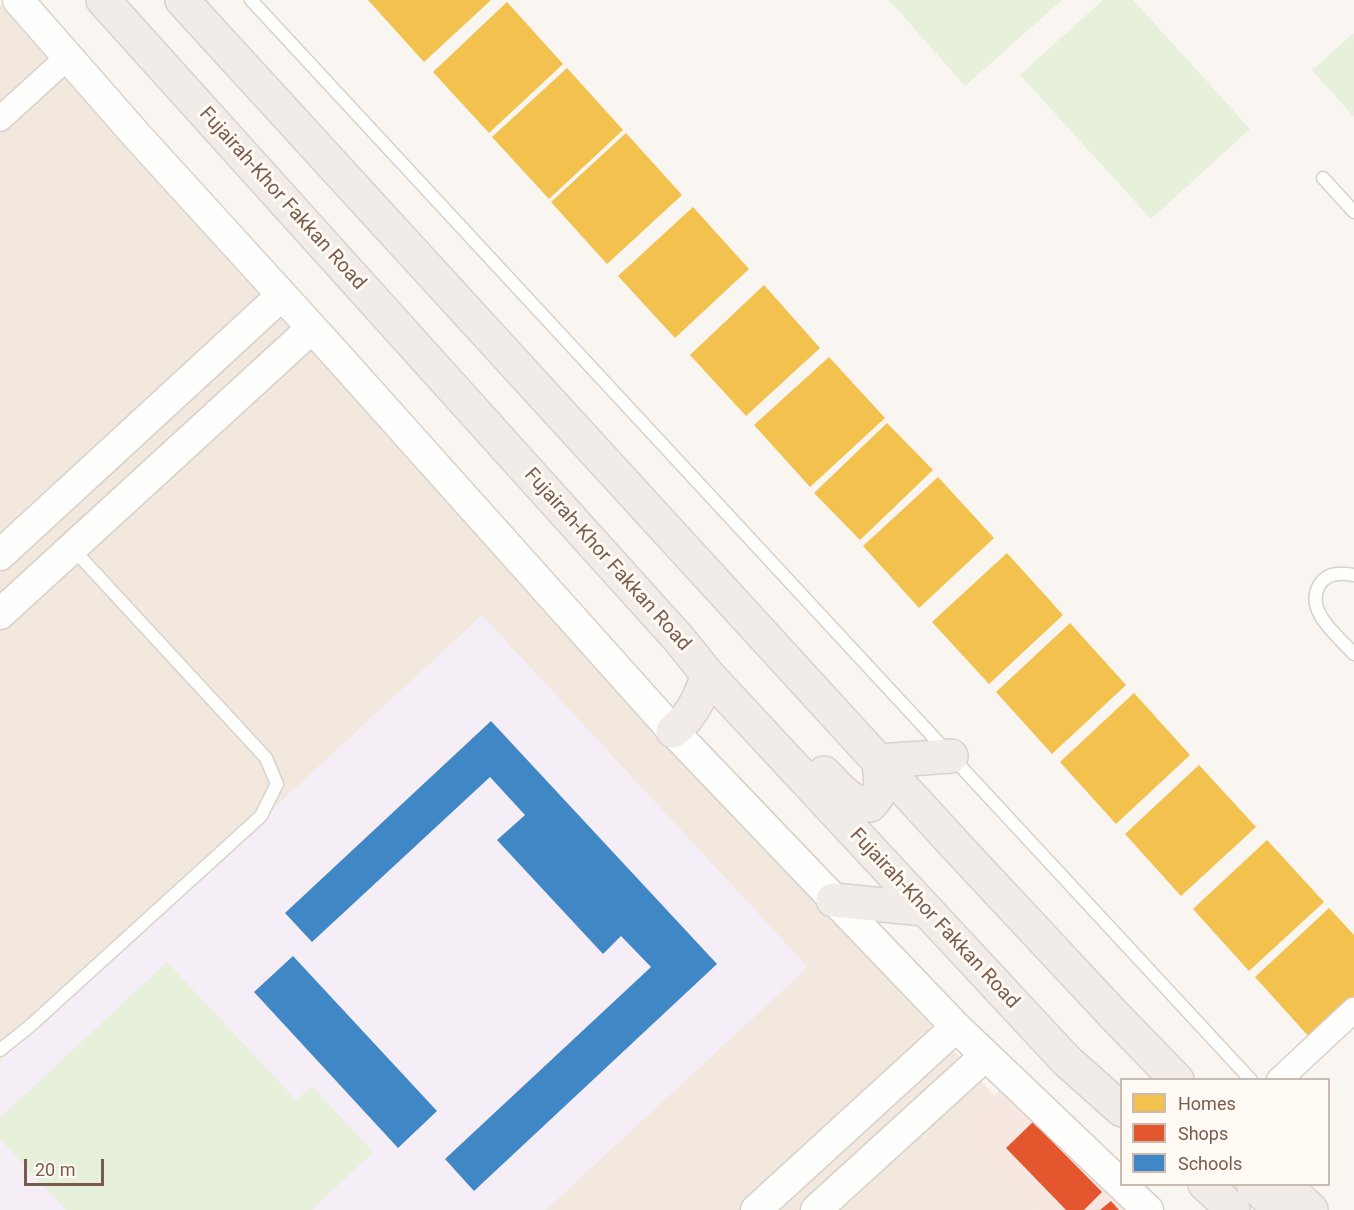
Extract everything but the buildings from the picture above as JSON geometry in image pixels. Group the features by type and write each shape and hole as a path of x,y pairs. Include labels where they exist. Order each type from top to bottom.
{"highway":[{"name":"Fujairah-Khor Fakkan Road","path":"103,0 679,639 708,675 1066,1060 1120,1108"},
{"path":"182,0 879,761 1105,1006 1175,1078"},
{"path":"679,639 717,667 848,796 862,804 870,805 879,796 881,787 879,761"},
{"path":"673,730 690,715 697,704 708,675"},
{"path":"879,761 951,756"},
{"path":"833,900 924,909"},
{"path":"1206,1186 1233,1210"},
{"path":"1254,1186 1280,1210"},
{"path":"1285,1186 1311,1210"}],"street":[{"path":"18,0 281,296 673,730 956,1027 1120,1183"},
{"path":"0,119 68,57"},
{"path":"0,555 281,296"},
{"path":"0,614 311,329"},
{"path":"1281,1078 1354,1010"},
{"path":"756,1210 956,1027"},
{"path":"816,1210 986,1056"},
{"path":"1123,1186 1148,1210"}],"lane":[{"path":"251,0 1249,1078"},
{"path":"1323,178 1354,212"},
{"path":"0,1050 30,1026 261,816 277,784 266,758 72,548"},
{"path":"1354,575 1331,574 1321,582 1314,596 1317,610 1354,654"}],"shaded area":[{"path":"0,4 994,1095 959,1128 1033,1210 0,1210"},
{"path":"482,615 808,967 546,1210 0,1210 0,1061"},
{"path":"1006,1085 1130,1210 1033,1210 958,1128"}],"green space":[{"path":"889,0 1062,0 965,86"},
{"path":"1103,0 1133,0 1250,129 1151,219 1020,75"},
{"path":"1354,33 1354,117 1312,70"},
{"path":"167,962 296,1100 312,1086 373,1152 312,1210 66,1210 0,1139 0,1118"}]}
